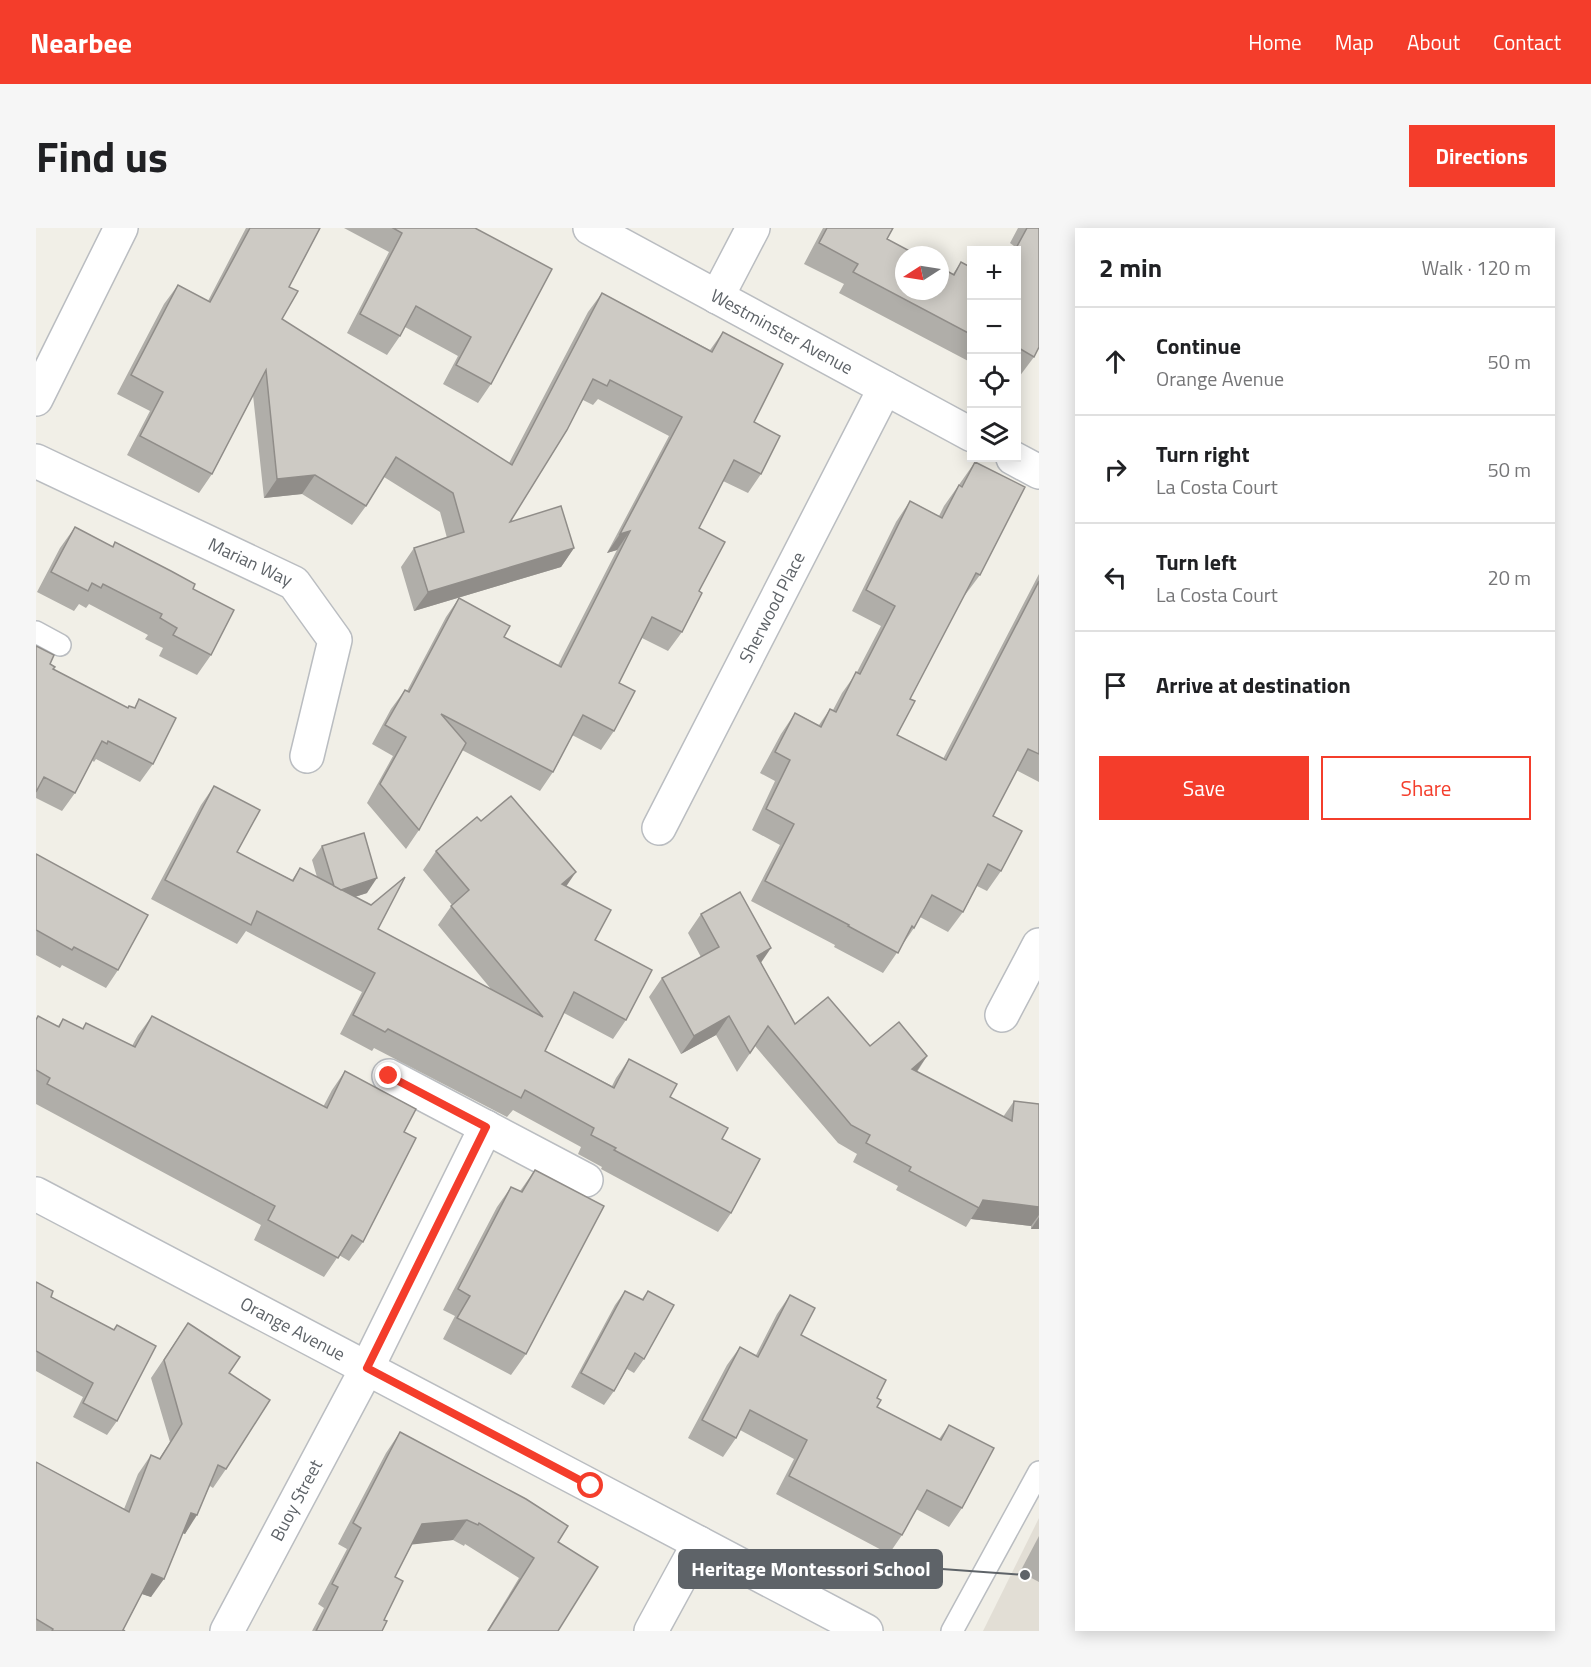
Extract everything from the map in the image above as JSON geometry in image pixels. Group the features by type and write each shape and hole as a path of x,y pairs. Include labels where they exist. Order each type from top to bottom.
{"street":[{"path":"36,399 121,228"},
{"name":"Westminster Avenue","path":"590,228 967,432"},
{"path":"717,297 753,228"},
{"name":"Sherwood Place","path":"659,828 885,388"},
{"name":"Marian Way","path":"36,461 294,583 335,640 307,756"},
{"path":"1020,462 1039,472"},
{"path":"1002,1015 1039,945"},
{"path":"389,1076 586,1180"},
{"name":"Buoy Street","path":"227,1631 367,1368 486,1127"},
{"name":"Orange Avenue","path":"36,1194 866,1631"},
{"path":"651,1631 699,1543"}],"lane":[{"path":"36,632 60,645"},
{"path":"952,1631 1039,1472"}],"shaded area":[{"path":"1039,1518 1039,1631 983,1631"}],"building":[{"path":"250,228 320,228 289,287 298,291 282,319 512,465 602,293 712,352 723,332 783,364 754,422 780,436 761,474 734,460 699,528 725,542 699,591 702,593 682,632 652,617 619,683 635,691 614,731 583,715 553,772 441,714 466,743 419,830 380,784 406,737 385,725 405,690 409,692 459,598 510,626 504,637 561,667 630,531 620,534 682,417 610,380 607,386 593,379 567,430 510,522 561,506 574,548 428,592 414,548 464,532 453,493 396,457 366,506 315,475 277,479 266,370 212,474 140,436 163,392 131,375 178,285 210,302"},
{"path":"393,228 475,228 552,269 491,384 456,365 471,337 416,306 400,336 360,314 402,233"},
{"path":"827,228 893,228 887,239 900,246 895,246 895,294 853,272 858,264 819,243"},
{"path":"1027,228 1039,228 1039,347 1034,357 1021,349 1021,246 1017,246"},
{"path":"961,262 967,265 967,332 906,300 949,300 949,272 954,275"},
{"path":"975,462 1025,487 980,575 976,573 910,699 915,701 897,735 946,760 1039,581 1039,754 1028,749 993,816 1022,831 1001,871 988,864 963,912 932,895 898,953 765,881 794,824 766,809 790,760 775,752 795,713 821,727 830,709 836,712 856,672 860,674 895,606 866,590 910,501 942,518 959,485 962,487"},
{"path":"75,527 113,547 115,542 171,571 195,584 193,589 234,610 211,655 173,635 177,628 160,618 162,614 103,584 101,588 92,583 88,591 51,572"},
{"path":"36,646 54,655 50,664 55,667 53,669 128,708 129,706 135,708 139,699 176,718 153,764 108,741 107,744 102,741 75,793 44,777 36,792"},
{"path":"214,786 260,810 237,852 293,881 300,868 371,905 405,877 378,929 543,1017 451,906 469,890 436,851 477,817 481,821 511,796 576,872 562,884 611,910 595,940 652,970 626,1020 574,992 545,1051 614,1088 629,1059 677,1084 670,1097 728,1128 722,1139 760,1159 731,1213 614,1150 616,1148 591,1135 594,1128 525,1090 521,1098 388,1029 385,1032 353,1015 375,973 257,911 251,925 165,880"},
{"path":"364,833 377,878 341,890 334,886 322,846"},
{"path":"36,854 148,915 118,970 74,947 72,950 36,930"},
{"path":"740,892 771,948 757,956 795,1024 828,997 870,1046 899,1022 927,1056 912,1069 1012,1121 1014,1101 1039,1104 1039,1207 983,1200 979,1208 909,1171 911,1167 866,1143 870,1135 851,1125 768,1026 750,1053 729,1016 694,1036 662,978 719,947 701,914"},
{"path":"38,1016 59,1027 63,1019 83,1029 86,1023 135,1047 152,1016 327,1108 345,1071 416,1109 404,1132 416,1138 363,1242 352,1235 338,1258 268,1220 275,1206 47,1084 50,1078 36,1070 36,1020"},
{"path":"535,1170 604,1206 526,1354 457,1318 470,1296 458,1289 511,1187 522,1192"},
{"path":"36,1282 53,1291 51,1297 114,1330 117,1325 156,1346 117,1421 83,1403 93,1383 36,1351"},
{"path":"625,1291 643,1300 648,1291 674,1305 644,1359 635,1353 614,1391 581,1373"},
{"path":"790,1295 815,1308 801,1335 886,1380 877,1398 881,1400 877,1407 941,1440 949,1425 994,1448 962,1508 927,1490 902,1535 789,1476 807,1440 750,1410 736,1438 702,1420 740,1347 758,1357"},
{"path":"188,1323 240,1357 229,1373 270,1400 226,1469 218,1465 197,1515 191,1513 164,1579 152,1574 123,1630 125,1631 52,1631 53,1629 36,1619 36,1462 129,1512 151,1455 160,1459 182,1424 164,1360"},
{"path":"400,1432 526,1499 568,1526 558,1542 598,1567 558,1631 488,1631 534,1558 479,1523 478,1525 467,1520 422,1524 395,1577 403,1581 384,1620 387,1621 382,1631 316,1631 338,1587 332,1584 361,1528 353,1523"}],"place":[{"name":"Heritage Montessori School","path":"1025,1575"}],"route":[{"path":"389,1076 486,1127 367,1368 591,1486"}]}
